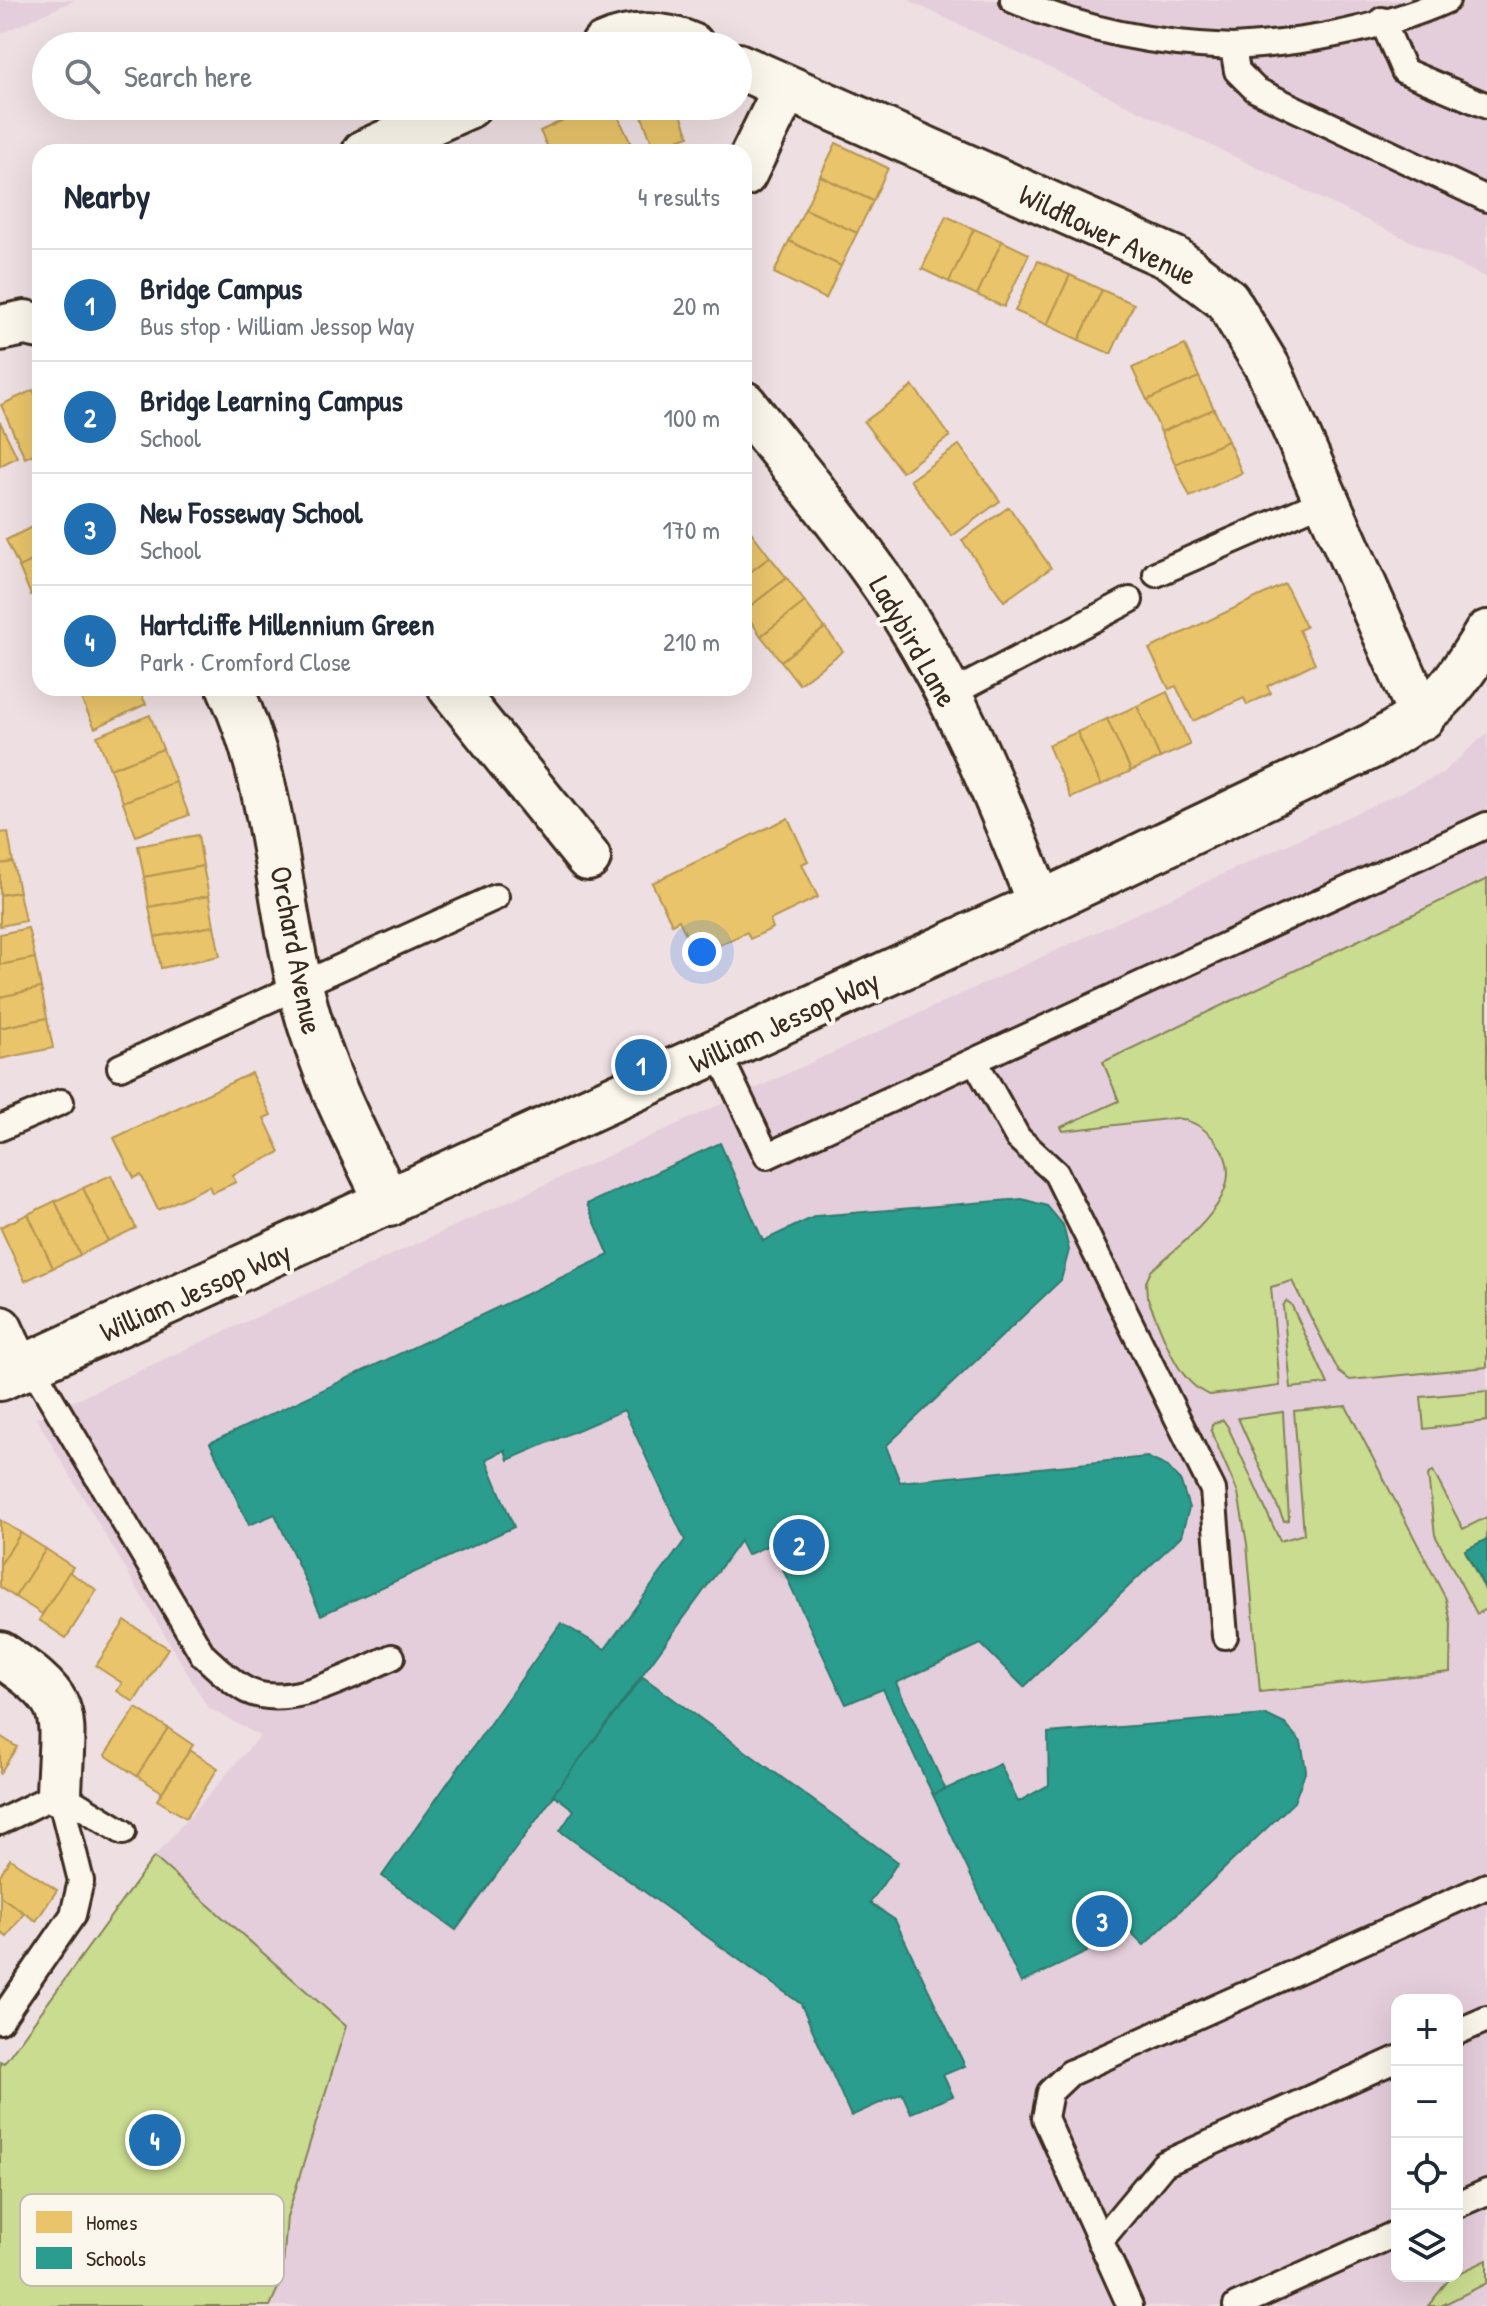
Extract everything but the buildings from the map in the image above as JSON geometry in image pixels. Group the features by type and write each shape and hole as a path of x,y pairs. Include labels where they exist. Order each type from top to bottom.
{"street":[{"name":"Wildflower Avenue","path":"752,72 1174,259 1227,300 1268,368 1422,717"},
{"path":"752,158 786,88"},
{"path":"383,144 437,120"},
{"path":"0,328 32,324"},
{"name":"Ladybird Lane","path":"752,414 876,572 916,637 1003,809 1040,904"},
{"name":"William Jessop Way","path":"17,1371 389,1204 1040,904 1374,745 1422,717 1450,691 1487,633"},
{"name":"Orchard Avenue","path":"233,696 258,760 270,805 300,988 326,1077 389,1204"},
{"path":"457,696 588,858"},
{"path":"0,1329 17,1371"},
{"path":"0,1654 41,1682 56,1700 62,1719 59,1793"}],"lane":[{"path":"1013,0 1067,23 1179,45 1233,47 1330,35 1423,11 1447,0"},
{"path":"1382,20 1404,71 1487,106"},
{"path":"1233,47 1237,71 1256,90 1487,199"},
{"path":"1156,574 1326,500"},
{"path":"947,696 1130,600"},
{"path":"718,1052 767,1156 976,1063 1487,825"},
{"path":"120,1067 496,897"},
{"path":"976,1063 1018,1138 1056,1173 1213,1490 1225,1636"},
{"path":"0,1128 61,1102"},
{"path":"17,1371 203,1655 243,1689 277,1697 307,1691 392,1657"},
{"path":"0,1822 59,1793"},
{"path":"59,1793 123,1832"},
{"path":"0,2021 73,1915 81,1881 59,1793"},
{"path":"1130,2306 1045,2118 1050,2092 1070,2073 1487,1886"},
{"path":"1463,2029 1487,2019"},
{"path":"1100,2241 1164,2164 1391,2062"},
{"path":"1463,2202 1487,2192"},
{"path":"1236,2306 1391,2236"}],"shaded area":[{"path":"0,0 75,0 0,34"},
{"path":"908,0 1487,0 1487,278"},
{"path":"1487,733 1487,2306 270,2306 279,2286 284,2286 287,2217 346,2026 154,1857 260,1736 208,1708 36,1418 1441,774"}],"green space":[{"path":"1487,879 1487,1367 1350,1380 1339,1372 1292,1281 1271,1287 1280,1386 1210,1395 1198,1389 1171,1354 1147,1297 1146,1282 1151,1271 1196,1231 1210,1214 1228,1180 1227,1161 1208,1133 1182,1119 1063,1131 1061,1127 1119,1101 1103,1062"},
{"path":"1286,1301 1291,1304 1328,1384 1291,1388 1283,1306"},
{"path":"1487,1391 1487,1421 1424,1429 1421,1397"},
{"path":"1346,1406 1446,1599 1451,1624 1450,1672 1260,1692 1247,1544 1238,1493 1211,1431 1212,1424 1223,1420 1228,1427 1280,1541 1304,1534 1294,1411"},
{"path":"1283,1412 1289,1520 1284,1521 1238,1418"},
{"path":"1433,1471 1463,1529 1487,1517 1487,1539 1465,1551 1487,1594 1487,1609 1477,1614 1435,1535 1428,1475"},
{"path":"154,1857 346,2026 287,2217 284,2254 284,2194 20,2194 20,2286 279,2286 270,2306 0,2306 0,2061 4,2063"},
{"path":"1487,2260 1487,2283 1441,2306 1428,2306 1447,2282 1463,2282 1463,2271"}],"place":[{"name":"Bridge Campus","path":"641,1065"},
{"name":"Bridge Learning Campus","path":"799,1545"},
{"name":"New Fosseway School","path":"1102,1921"},
{"name":"Hartcliffe Millennium Green","path":"155,2140"}]}
